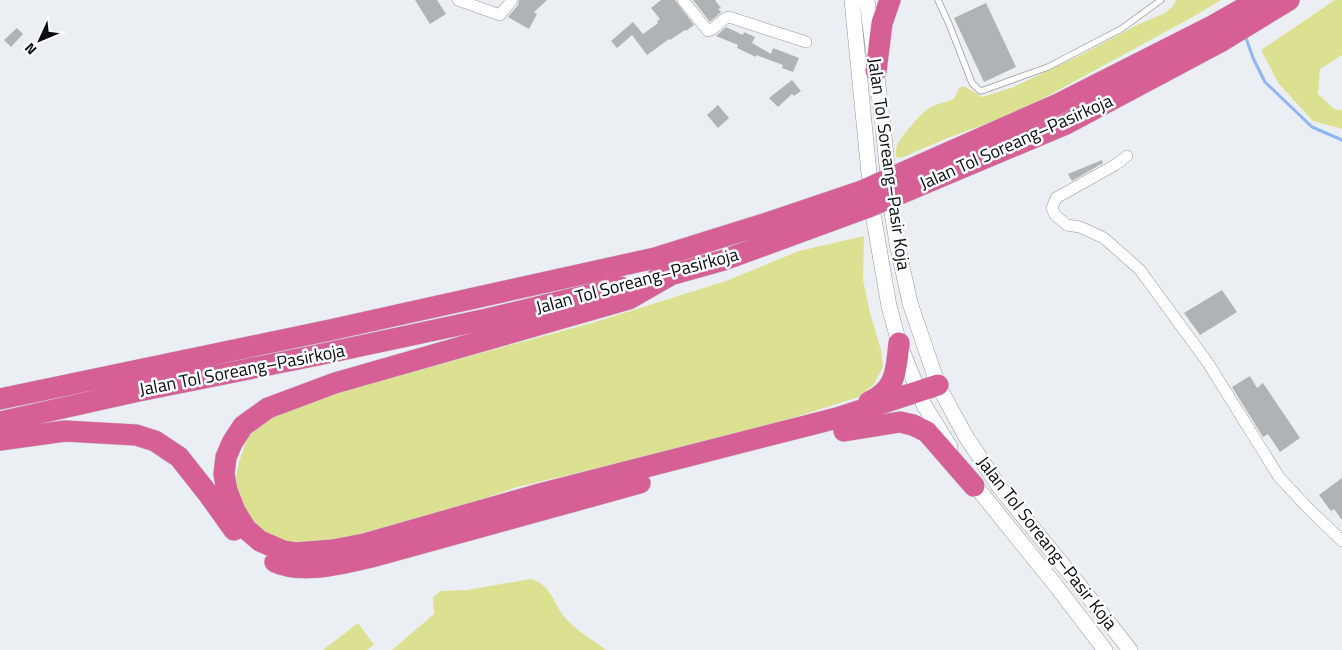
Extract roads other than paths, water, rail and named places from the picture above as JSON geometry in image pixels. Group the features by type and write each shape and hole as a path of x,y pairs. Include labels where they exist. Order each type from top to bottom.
{"highway":[{"path":"876,71 882,23 890,0"},
{"path":"1217,30 1247,0"},
{"name":"Jalan Tol Soreang–Pasirkoja","path":"0,422 134,392 487,319 669,276 724,260 907,181 1058,104 1263,7 1289,0"},
{"name":"Jalan Tol Soreang–Pasirkoja","path":"0,399 320,332 655,258 770,222 864,199"},
{"path":"669,276 629,299 335,383 268,408 243,426 232,443 226,458 224,474 227,492 235,511 246,529 260,541 282,551 296,553 333,550 364,544 536,495 840,424 900,422 920,428 927,432 974,486"},
{"path":"840,424 888,389 895,374 899,343"},
{"path":"0,440 65,431 136,434 155,441 179,457 236,533 248,546 260,555 279,564 304,568 330,566 372,557 679,472 931,395"}],"street":[{"path":"458,0 500,15 512,0"},
{"path":"683,0 708,31 712,30 725,18 730,17 806,42"},
{"name":"Jalan Tol Soreang–Pasir Koja","path":"852,0 873,214 889,306 899,343 931,395 1000,488 1130,650"},
{"name":"Jalan Tol Soreang–Pasir Koja","path":"867,0 891,206 897,243 931,395 974,486 1057,587 1105,650"},
{"path":"1127,156 1115,165 1056,198 1052,208 1054,215 1067,225 1080,227 1104,238 1140,270 1208,363 1279,477 1342,542"}],"lane":[{"path":"938,0 972,83 980,91 1048,67 1121,29 1161,0"}],"waterway":[{"path":"1245,35 1253,58 1265,82 1312,127 1342,140"}]}
